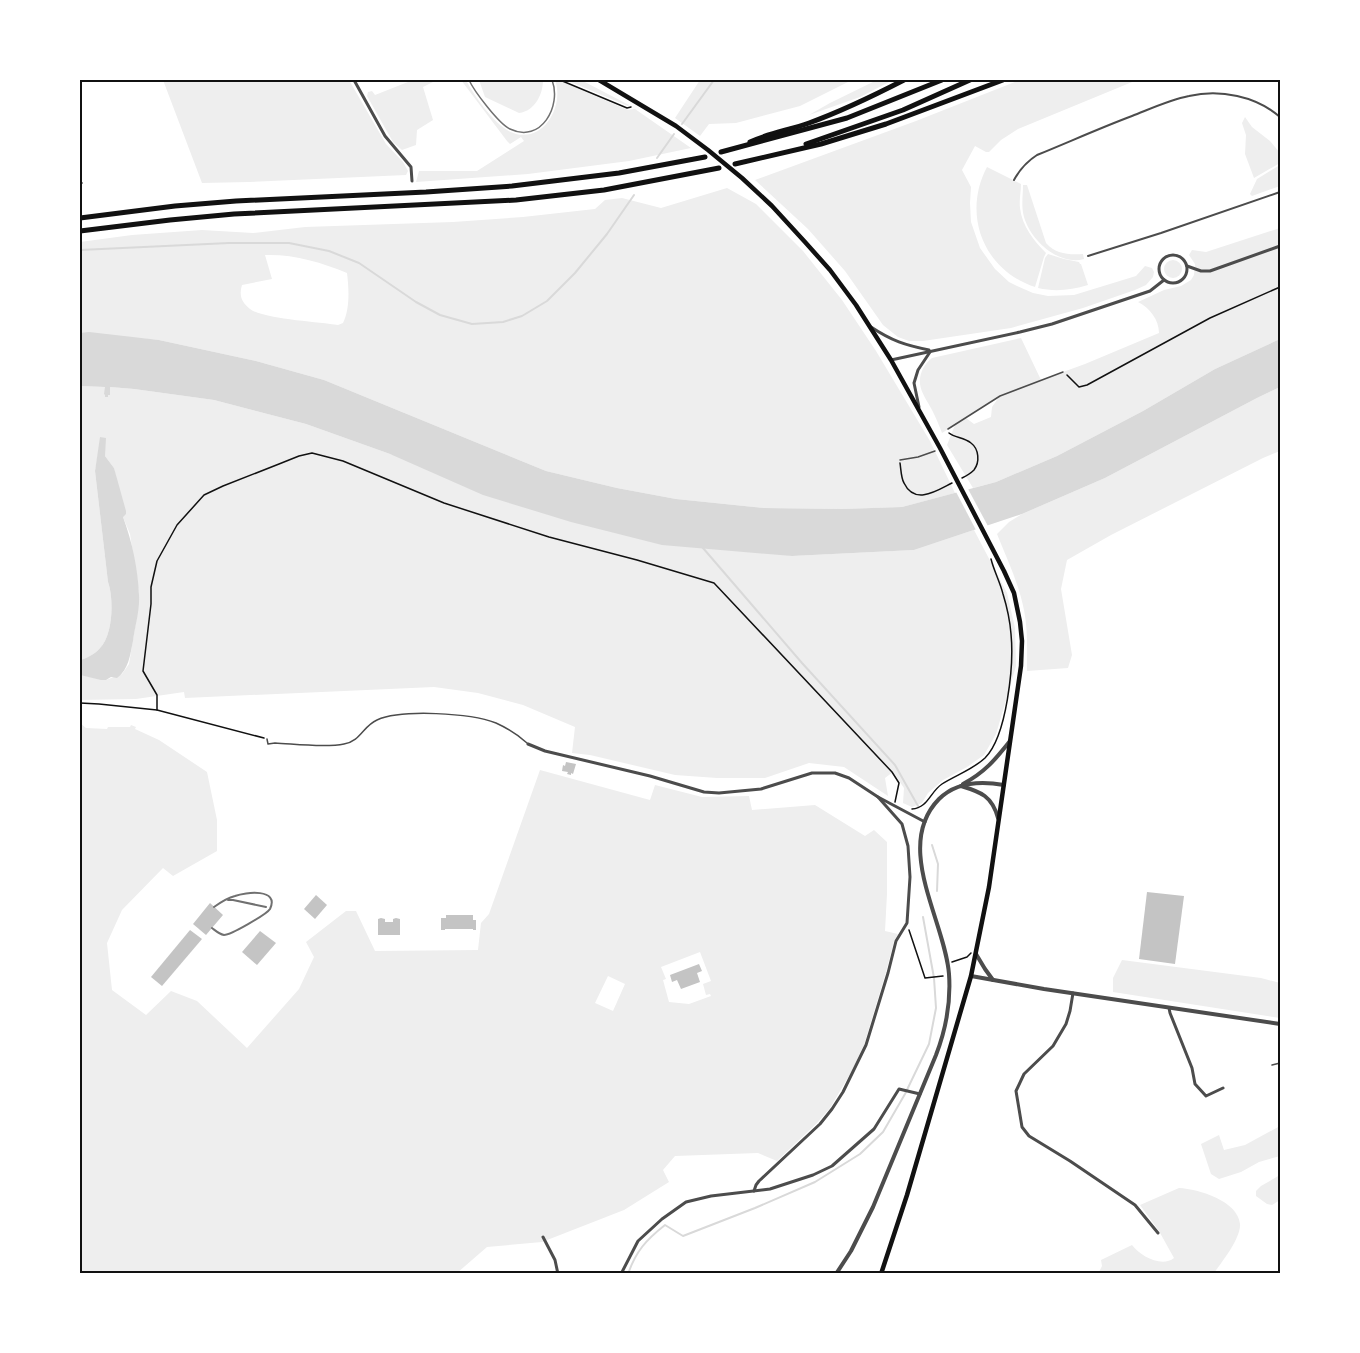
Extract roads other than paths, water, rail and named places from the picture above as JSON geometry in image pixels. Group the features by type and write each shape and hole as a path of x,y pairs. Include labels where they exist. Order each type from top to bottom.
{"highway":[{"path":"729,151 860,102 904,80"},
{"path":"721,152 847,118 942,80"},
{"path":"779,153 892,114 970,80"},
{"path":"735,164 821,144 886,124 1003,80"},
{"path":"80,218 236,201 426,192 554,182 705,157"},
{"path":"80,231 234,214 516,200 604,190 719,168"}],"main road":[{"path":"599,80 676,126 708,150 772,206 830,270 871,327 891,360 1014,593 1022,632 1021,666 989,887 976,954 907,1195 881,1274"}],"street":[{"path":"354,80 385,136 411,167 412,181"},
{"path":"1014,180 1021,167 1037,155 1189,95 1230,94 1259,103 1281,117"},
{"path":"1088,256 1281,192"},
{"path":"1187,266 1210,271 1281,246"},
{"path":"1172,255 1184,260 1187,266 1187,273 1181,281 1173,283 1164,280 1161,275 1161,263 1172,255"},
{"path":"891,360 1060,321 1146,293 1164,280"},
{"path":"871,327 893,341 930,350"},
{"path":"920,412 914,383 918,370 930,350"},
{"path":"960,786 981,774 1011,740"},
{"path":"528,744 545,751 650,776 705,792 761,789 812,773 835,773 849,778 878,797 925,822"},
{"path":"836,1274 851,1251 873,1207 945,1029 950,993 948,962 923,875 921,845 925,822 931,809 951,789 982,783 1004,784"},
{"path":"960,786 988,798 999,819"},
{"path":"754,1191 759,1181 820,1124 843,1092 866,1045 896,941 907,923 910,877 908,846 902,824 878,797"},
{"path":"976,954 994,980"},
{"path":"971,976 1281,1024"},
{"path":"1073,993 1066,1024 1053,1046 1024,1074 1016,1091 1022,1126 1029,1136 1135,1205 1158,1233"},
{"path":"1169,1008 1192,1068 1195,1084 1206,1095 1223,1088"},
{"path":"621,1274 638,1241 686,1202 711,1196 770,1189 819,1172 831,1166 874,1129 899,1089 920,1094"},
{"path":"543,1238 555,1260 558,1274"}],"lane":[{"path":"948,429 1000,396 1063,372"},
{"path":"900,460 935,451"},
{"path":"267,739 268,744 343,744 355,741 372,723 388,716 452,714 494,722 518,734 528,744"},
{"path":"1272,1065 1281,1063"}],"waterway":[{"path":"682,124 714,80"},
{"path":"657,158 674,134"},
{"path":"80,250 229,243 289,243 329,251 359,263 416,302 440,315 472,324 503,322 522,316 547,301 575,273 607,234 634,195"},
{"path":"703,548 802,663 895,765 918,806"},
{"path":"932,845 938,864 937,891"},
{"path":"628,1274 642,1247 665,1225 683,1236 755,1208 815,1182 860,1154 883,1132 905,1094 929,1044 936,1008 934,978 923,917"}],"tram line":[{"path":"469,80 481,99 500,121 510,129 521,132 540,127 546,120 554,101 552,80"}],"railway":[{"path":"212,928 224,935 234,932 267,912 272,902 266,895 246,893 229,898 214,907"},
{"path":"228,900 266,907"}]}
